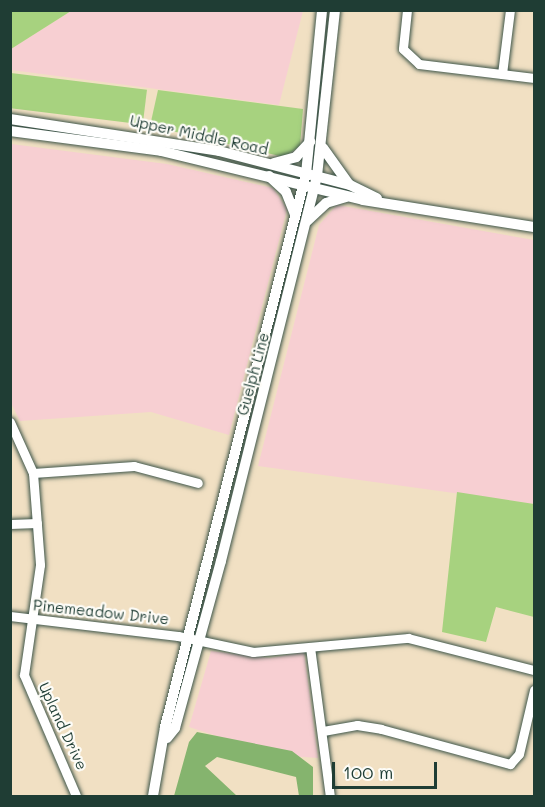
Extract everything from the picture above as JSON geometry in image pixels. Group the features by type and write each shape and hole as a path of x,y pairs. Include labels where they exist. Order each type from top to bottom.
{"main road":[{"name":"Guelph Line","path":"167,738 175,728 200,640 306,221 311,180 311,142 322,10"},
{"name":"Guelph Line","path":"153,796 188,637 295,216 323,148 335,11"},
{"name":"Upper Middle Road","path":"10,120 171,141 311,180 350,185 377,198"},
{"name":"Upper Middle Road","path":"10,131 143,148 267,169"},
{"path":"295,216 286,192 267,169 296,157 311,142"},
{"path":"323,148 334,170 350,185"},
{"name":"Upper Middle Road","path":"311,180 350,197 377,198 534,227"},
{"path":"306,221 326,203 350,197"},
{"path":"235,454 248,457"}],"street":[{"path":"407,10 403,49 419,64 534,78"},
{"path":"502,74 510,10"},
{"name":"Upland Drive","path":"10,422 33,473 40,565 27,688 76,796"},
{"path":"33,473 134,466 198,483"},
{"path":"10,524 37,523"},
{"name":"Pinemeadow Drive","path":"10,616 188,637 253,652 408,638 534,670"},
{"path":"310,647 323,730 330,796"},
{"path":"323,730 357,725 381,729 510,764 519,754 534,690"}],"shaded area":[{"path":"71,11 303,11 279,105 11,70 11,49"},
{"path":"11,144 167,164 273,188 287,209 229,435 151,412 20,421 11,403"},
{"path":"337,205 534,240 534,504 258,466 319,225"},
{"path":"211,651 270,658 304,652 318,758 276,755 189,727"}],"green space":[{"path":"11,10 71,10 71,11 11,49"},
{"path":"11,73 147,90 143,124 10,108"},
{"path":"158,90 303,109 300,146 284,157 150,126"},
{"path":"457,492 534,504 534,617 496,607 486,642 442,632"},
{"path":"197,732 292,751 313,767 313,796 299,796 296,777 217,757 205,766 237,796 174,796 189,742"}]}
